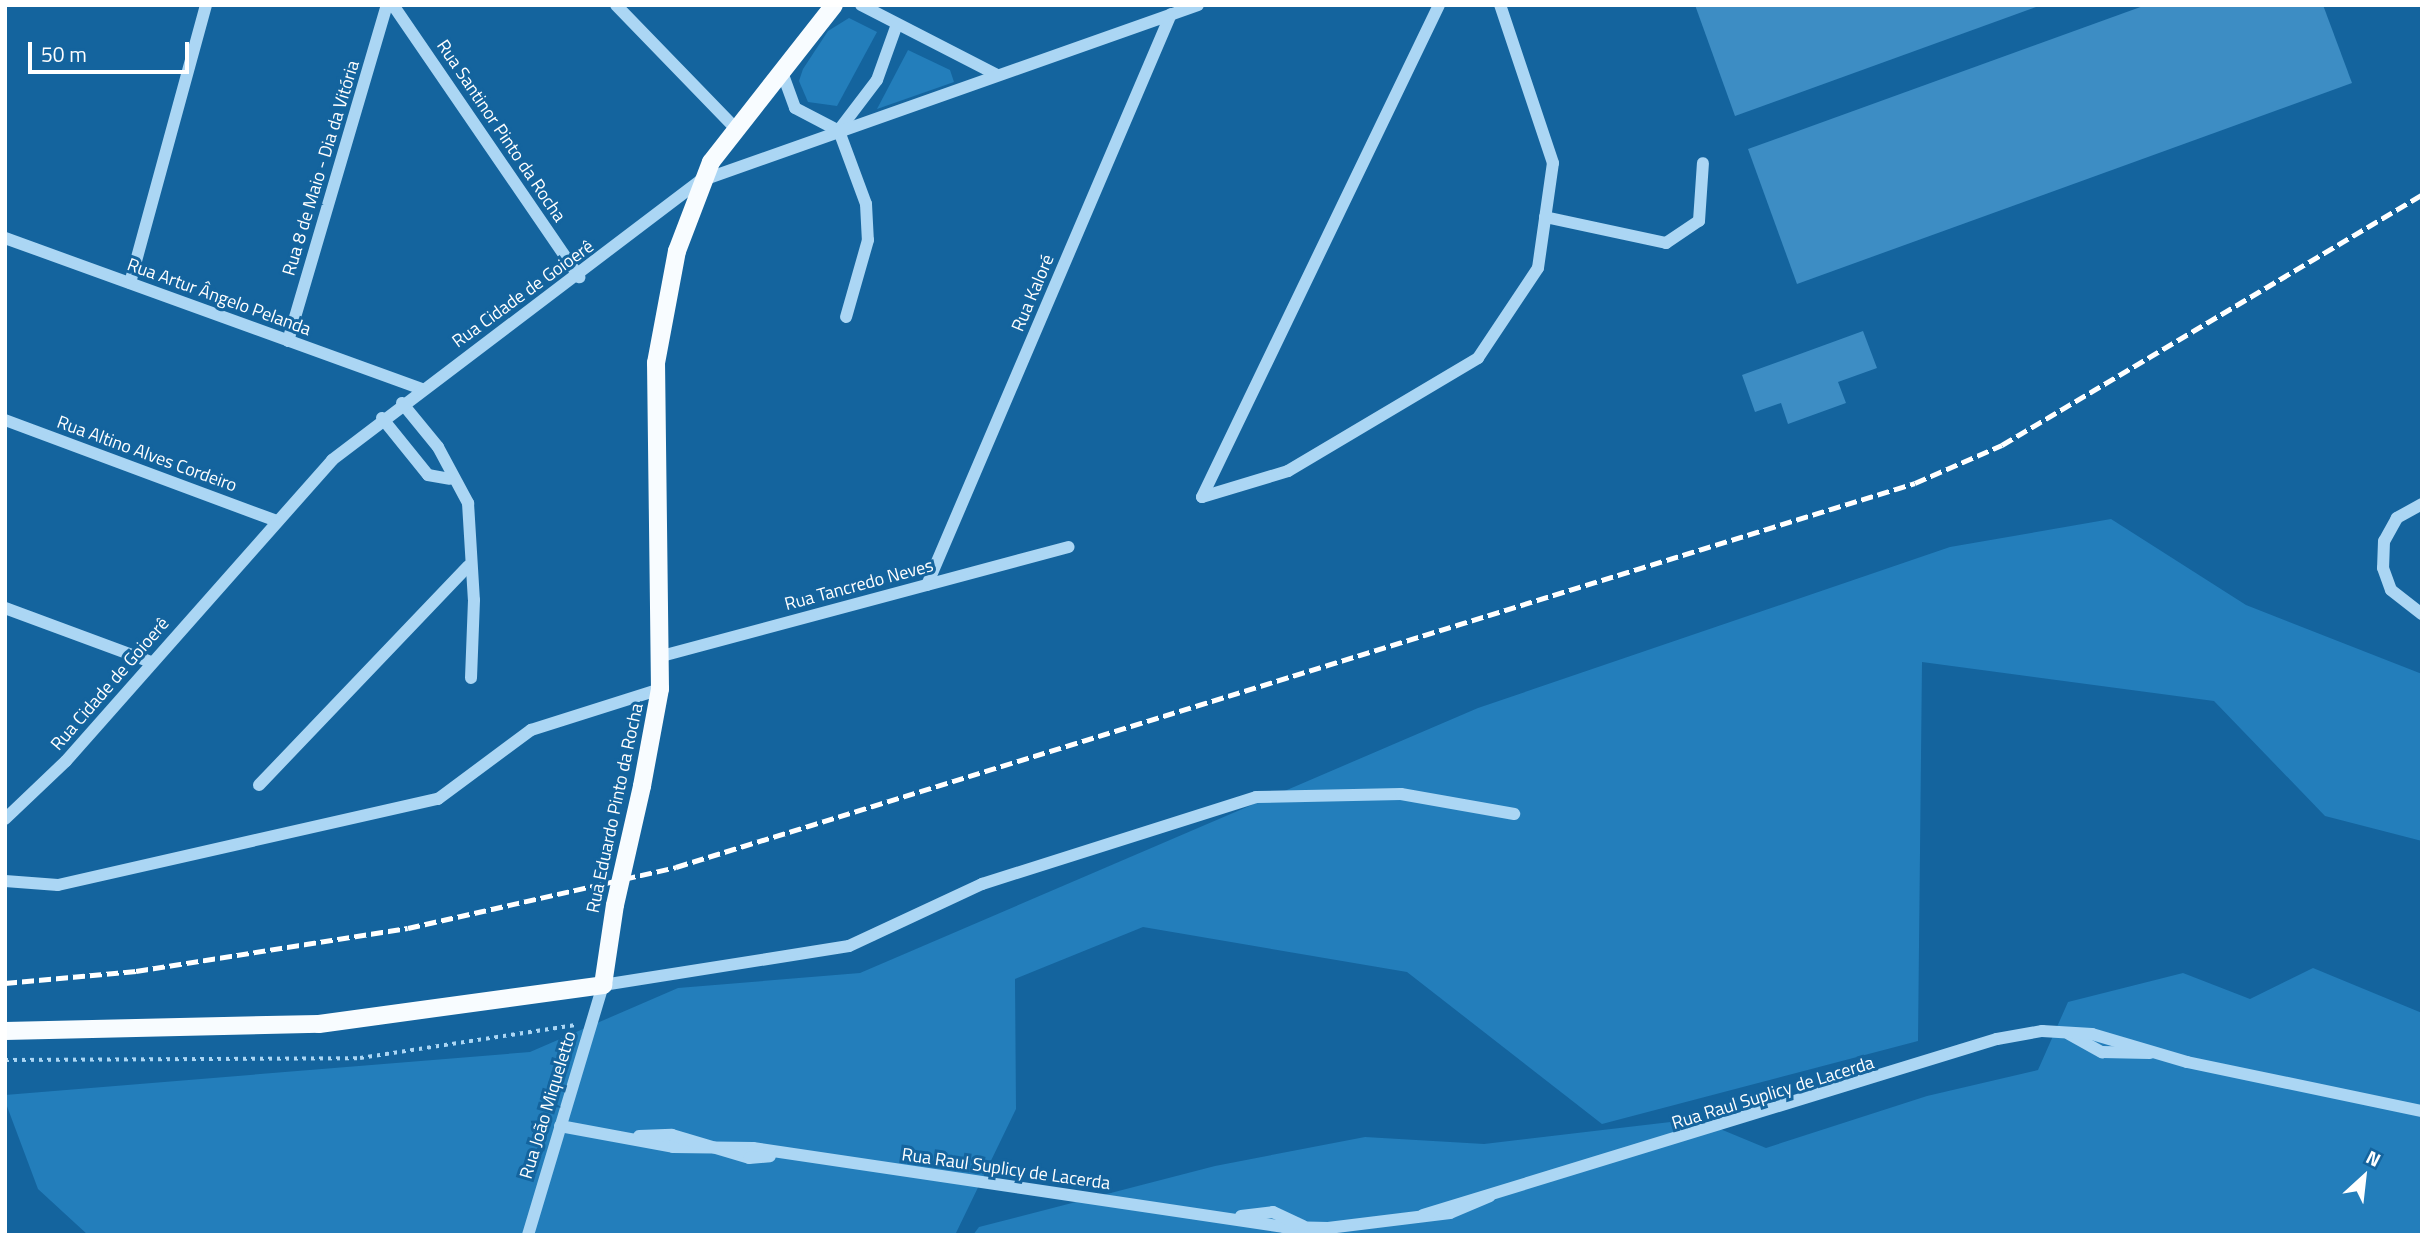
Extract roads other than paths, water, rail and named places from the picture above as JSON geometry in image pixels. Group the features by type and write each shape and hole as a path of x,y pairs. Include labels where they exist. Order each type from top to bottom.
{"main road":[{"name":"Rua Eduardo Pinto da Rocha","path":"603,985 615,905 642,786 660,689 656,363 673,263 700,181 736,129 834,5"},
{"path":"5,1031 318,1024 603,985"}],"street":[{"path":"130,284 206,5"},
{"name":"Rua 8 de Maio - Dia da Vitória","path":"288,341 387,5"},
{"name":"Rua Santinor Pinto da Rocha","path":"393,5 579,277"},
{"path":"616,5 736,129"},
{"path":"861,5 995,74"},
{"path":"1439,5 1407,79 1202,497 1288,471 1478,358 1538,268 1553,163 1500,5"},
{"name":"Rua Cidade de Goioerê","path":"5,819 66,761 276,521 382,418 579,277 700,181 995,74 1193,6"},
{"name":"Rua Kaloré","path":"927,585 1171,14"},
{"path":"838,131 877,80 898,24"},
{"path":"782,72 794,108 838,131 870,221 846,317"},
{"path":"1545,217 1667,243 1699,221 1703,163"},
{"name":"Rua Artur Ângelo Pelanda","path":"5,238 421,389"},
{"path":"402,402 438,447 450,479 468,503 468,566 474,600 471,678"},
{"path":"382,418 428,475 450,479"},
{"name":"Rua Altino Alves Cordeiro","path":"5,420 276,521"},
{"path":"2422,504 2398,518 2385,541 2382,568 2391,590 2422,614"},
{"name":"Rua Tancredo Neves","path":"659,657 1069,547"},
{"path":"259,785 468,566"},
{"path":"5,608 151,662"},
{"path":"5,881 58,885 438,799 531,730 660,689"},
{"path":"603,985 849,946 982,884 1256,797 1401,794 1514,814"},
{"name":"Rua João Miqueletto","path":"528,1235 603,985"},
{"name":"Rua Raul Suplicy de Lacerda","path":"560,1126 628,1138 672,1135 749,1158 772,1155 1235,1217 1273,1212 1304,1226 1328,1232 1358,1230 1423,1215 1457,1200 1491,1195 1997,1039 2066,1032 2102,1052 2154,1052 2422,1111"}],"railway":[{"path":"5,983 136,971 408,928 676,867 1915,483 2002,445 2422,195"}]}
